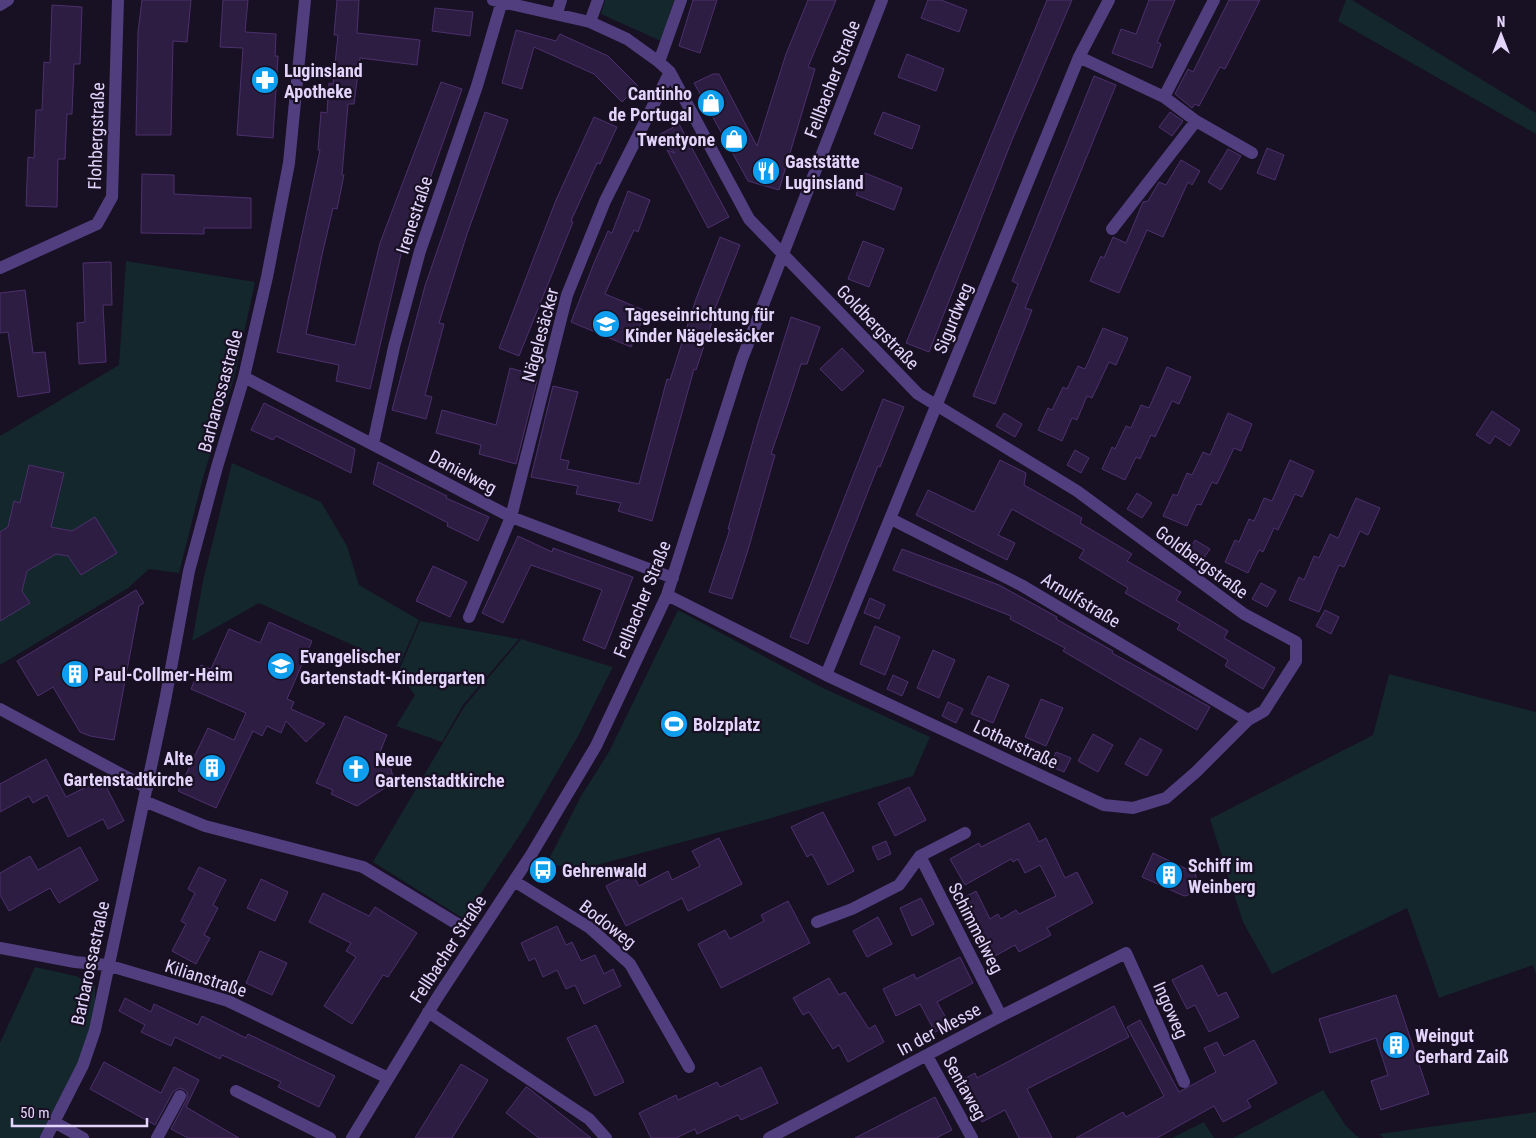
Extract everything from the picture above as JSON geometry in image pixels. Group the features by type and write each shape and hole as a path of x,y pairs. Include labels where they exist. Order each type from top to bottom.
{"street":[{"path":"0,5 8,0"},
{"name":"Flohbergstraße","path":"0,268 98,224 112,197 118,0"},
{"name":"Barbarossastraße","path":"46,1138 83,1065 94,1030 147,788 189,570 244,377 288,163 305,0"},
{"path":"557,13 561,0"},
{"path":"590,22 598,0"},
{"path":"659,62 680,0"},
{"name":"Fellbacher Straße","path":"352,1138 428,1012 514,881 596,746 667,596 742,359 882,0"},
{"name":"Sigurdweg","path":"826,675 1079,57 1109,0"},
{"path":"1164,97 1214,0"},
{"name":"Goldbergstraße","path":"497,1 557,13 590,22 627,39 659,62 670,72 749,219 918,394 1077,491 1220,598 1244,614 1296,642"},
{"name":"Irenestraße","path":"373,444 394,346 420,251 477,86 497,1"},
{"path":"1079,57 1164,97 1196,121 1252,153"},
{"name":"Nägelesäcker","path":"469,617 511,517 567,296 605,201 670,72"},
{"path":"1112,229 1196,121"},
{"name":"Danielweg","path":"244,377 511,517 674,578"},
{"name":"Arnulfstraße","path":"891,520 1021,585 1248,720"},
{"name":"Lotharstraße","path":"667,596 826,675 1104,805 1133,808 1166,798 1196,772 1248,720 1264,711 1296,661 1296,642"},
{"path":"0,709 147,788"},
{"path":"144,801 205,826 363,867 459,925"},
{"path":"817,922 852,909 899,885 920,856 965,833"},
{"name":"Schimmelweg","path":"920,856 1001,1016"},
{"name":"Bodoweg","path":"514,881 590,928 630,964 689,1067"},
{"name":"Kilianstraße","path":"0,948 75,962 107,965 228,1000 388,1078"},
{"name":"In der Messe","path":"769,1138 1001,1016 1126,953"},
{"name":"Ingoweg","path":"1126,953 1184,1082"},
{"path":"428,1012 588,1119 606,1138"},
{"name":"Sentaweg","path":"927,1056 972,1138"},
{"path":"236,1091 330,1138"},
{"path":"157,1138 180,1096"},
{"path":"54,1122 83,1138"}],"shaded area":[{"path":"605,0 674,0 661,41 601,14"},
{"path":"1346,0 1352,0 1536,113 1536,134 1338,21"},
{"path":"126,261 255,282 235,375 204,474 179,573 149,569 128,588 0,665 0,436 119,365"},
{"path":"232,463 321,502 347,546 359,585 419,620 399,666 259,603 192,641 203,581"},
{"path":"678,610 821,687 930,737 913,776 761,821 578,870 547,863 581,796 609,752"},
{"path":"420,621 519,639 463,705 442,742 396,726 415,695 398,673"},
{"path":"521,639 613,667 577,738 525,827 464,919 373,862 464,707"},
{"path":"1389,674 1536,712 1536,974 1533,965 1439,998 1407,908 1272,974 1243,922 1210,819 1373,735"},
{"path":"35,967 76,976 95,986 95,1030 51,1138 0,1138 0,1043"},
{"path":"1323,1090 1346,1126 1359,1138 1233,1138"},
{"path":"1536,1112 1536,1138 1384,1138 1379,1134"},
{"path":"1204,1122 1214,1138 1172,1138"}],"building":[{"path":"142,0 191,0 187,42 173,41 171,135 136,135 138,32"},
{"path":"223,0 248,0 245,32 276,34 275,56 278,56 273,138 237,135 243,48 220,47"},
{"path":"337,0 359,0 357,33 420,40 417,65 360,58 354,104 348,104 342,175 344,175 337,209 333,208 306,334 355,345 380,243 441,82 462,89 409,238 405,237 370,389 336,381 339,365 277,352 320,150 318,150 321,112 327,113 329,83 333,84 338,35 334,35"},
{"path":"693,0 717,0 700,53 679,46"},
{"path":"808,0 836,0 808,67 815,69 779,190 748,181 694,83 713,74 719,74 757,146 786,54"},
{"path":"928,0 941,0 967,10 959,32 921,18"},
{"path":"1047,0 1072,0 1012,140 929,352 906,343"},
{"path":"1149,0 1175,0 1157,42 1161,44 1152,68 1112,53 1121,29 1136,34"},
{"path":"1229,0 1260,0 1225,69 1220,67 1199,106 1195,104 1192,108 1175,94 1188,69 1193,72"},
{"path":"52,5 82,7 80,64 74,64 72,114 67,114 65,159 58,159 57,207 26,206 28,157 34,158 36,110 42,110 44,62 50,63"},
{"path":"435,8 473,12 470,36 432,31"},
{"path":"516,30 556,41 560,34 608,56 638,86 622,102 594,74 534,47 522,89 502,83"},
{"path":"907,54 944,69 936,91 898,77"},
{"path":"1094,76 1116,85 1025,308 1032,310 995,404 973,396 1018,284 1012,281"},
{"path":"485,112 508,120 467,234 439,323 444,324 425,395 432,397 426,419 392,410 425,286"},
{"path":"883,112 920,126 912,149 874,134"},
{"path":"1170,112 1183,121 1172,136 1159,127"},
{"path":"594,117 617,127 600,164 597,163 571,221 573,222 519,356 499,348 556,200"},
{"path":"679,124 729,217 708,228 667,150 675,153 657,136"},
{"path":"1267,148 1284,155 1275,180 1257,173"},
{"path":"1228,149 1241,156 1221,190 1208,182"},
{"path":"1181,160 1200,171 1192,185 1188,182 1163,237 1147,230 1119,293 1090,281 1101,256 1104,258 1113,237 1126,243 1143,202 1148,201 1159,182 1166,185"},
{"path":"865,173 902,188 894,210 856,195"},
{"path":"142,174 174,175 174,194 251,198 251,228 204,228 204,234 141,233"},
{"path":"628,191 650,200 638,232 634,230 605,294 646,311 631,347 571,322 594,263 608,231 612,233"},
{"path":"720,237 740,245 711,319 713,319 696,370 694,369 652,521 618,511 621,503 576,494 578,486 531,477 553,386 578,392 560,459 569,461 567,469 639,484 667,379 670,380 696,299"},
{"path":"863,241 884,249 869,287 848,279"},
{"path":"111,262 112,305 103,305 106,362 79,364 77,323 85,322 83,263"},
{"path":"25,290 33,353 45,352 50,392 18,397 8,332 0,333 0,293"},
{"path":"791,317 820,327 807,364 801,364 771,454 775,455 732,599 709,592 730,529 728,529 758,423"},
{"path":"1103,328 1128,338 1116,365 1109,362 1092,398 1087,396 1077,420 1072,418 1062,441 1038,430 1048,408 1052,410 1063,387 1067,389 1078,366 1085,369"},
{"path":"842,348 864,371 842,391 820,369"},
{"path":"1167,367 1191,377 1179,404 1172,401 1155,437 1151,435 1140,459 1136,457 1125,480 1102,469 1112,447 1115,449 1126,426 1131,428 1141,405 1149,408"},
{"path":"510,368 532,374 530,380 537,381 516,464 479,454 481,445 436,433 442,410 496,425"},
{"path":"883,399 904,407 880,467 878,466 808,644 790,637"},
{"path":"264,403 355,449 351,473 276,436 273,440 251,430"},
{"path":"1492,411 1520,430 1510,446 1495,436 1490,444 1476,435"},
{"path":"1004,413 1022,424 1015,437 996,426"},
{"path":"1228,413 1252,424 1241,451 1234,448 1217,484 1212,482 1201,505 1197,504 1187,526 1163,516 1173,494 1177,496 1187,473 1192,475 1203,452 1210,455"},
{"path":"1075,450 1089,458 1081,473 1067,465"},
{"path":"1000,460 1026,473 1024,485 1082,518 1080,523 1132,554 1127,561 1181,592 1176,600 1228,631 1224,638 1275,668 1263,689 1225,666 1228,660 1177,629 1180,624 1125,593 1128,588 1079,558 1084,550 1012,509 998,535 1015,543 1007,560 916,515 928,490 974,512"},
{"path":"1290,460 1314,471 1302,497 1295,494 1278,530 1274,528 1263,552 1259,550 1248,573 1225,562 1235,540 1239,542 1249,519 1254,521 1264,498 1272,501"},
{"path":"378,462 447,496 446,498 489,517 478,541 447,526 448,523 373,484"},
{"path":"29,465 64,473 51,527 72,531 95,517 117,553 81,575 68,556 56,554 27,571 22,591 30,603 0,621 0,532 8,527 14,501 20,503"},
{"path":"1137,493 1152,503 1142,518 1127,509"},
{"path":"1356,498 1380,508 1368,535 1360,531 1344,567 1339,565 1319,612 1289,600 1299,577 1304,580 1314,556 1319,558 1330,534 1338,538"},
{"path":"518,536 552,552 553,548 633,577 605,649 583,640 602,590 531,565 503,623 482,613"},
{"path":"1195,540 1210,549 1200,564 1186,555"},
{"path":"902,549 999,585 1057,617 1056,619 1113,651 1112,653 1210,707 1197,730 1063,651 1065,648 1010,619 1011,616 893,570"},
{"path":"433,566 467,582 450,617 416,601"},
{"path":"1261,583 1276,591 1267,607 1252,599"},
{"name":"Paul-Collmer-Heim","path":"136,590 144,603 139,606 114,740 90,736 80,732 53,687 38,696 17,661"},
{"path":"870,598 885,605 879,619 864,613"},
{"path":"1325,610 1339,617 1331,634 1316,626"},
{"path":"269,622 312,641 287,699 294,702 291,709 325,724 306,742 286,721 281,733 267,726 262,736 253,731 216,808 178,791 208,728 234,740 246,713 191,689 201,665 211,669 229,629 260,643"},
{"path":"875,626 900,637 885,675 860,664"},
{"path":"933,650 955,660 939,698 917,688"},
{"path":"893,675 908,682 902,696 887,689"},
{"path":"988,676 1009,685 993,723 971,714"},
{"path":"1041,699 1063,708 1046,746 1025,737"},
{"path":"948,702 963,709 956,723 942,716"},
{"name":"Neue Gartenstadtkirche","path":"345,716 387,735 380,752 388,756 394,782 357,806 331,794 333,790 316,783"},
{"path":"1093,734 1113,745 1098,772 1078,761"},
{"path":"1140,738 1162,750 1147,776 1125,764"},
{"path":"1056,752 1071,758 1064,772 1050,766"},
{"path":"46,759 66,797 102,779 124,821 108,829 103,819 68,837 47,795 33,803 29,796 0,812 0,784"},
{"path":"909,787 926,820 895,836 878,803"},
{"path":"823,812 854,871 828,885 812,854 807,857 791,827"},
{"path":"1029,823 1039,842 1046,838 1065,878 1077,872 1093,903 1047,928 1051,935 1019,952 1015,945 995,956 963,898 976,891 990,919 998,914 1001,919 1016,910 1019,914 1056,896 1040,865 1025,873 1018,859 1013,862 1011,859 965,885 950,859 979,843 981,847"},
{"path":"719,838 742,884 688,911 682,898 626,926 606,886 632,873 639,886 668,871 672,880 700,866 692,851"},
{"path":"886,841 891,854 878,860 872,847"},
{"path":"80,847 98,880 59,903 50,888 9,911 0,895 0,873 30,856 38,870"},
{"name":"Schiff im Weinberg","path":"1153,853 1195,873 1200,892 1184,896 1142,877"},
{"path":"199,867 226,880 213,905 218,908 204,935 210,938 196,964 172,951 186,924 181,921 195,893 188,889"},
{"path":"261,879 288,892 275,921 247,908"},
{"path":"323,893 369,916 375,907 417,933 388,977 383,975 352,1024 324,1006 356,957 346,951 351,943 309,922"},
{"path":"921,898 934,924 912,936 900,908"},
{"path":"788,901 810,943 721,988 698,944 725,930 730,939 764,921 761,915"},
{"path":"878,917 892,944 867,957 853,931"},
{"path":"557,926 566,945 572,942 581,961 595,955 604,974 613,969 621,986 584,1004 575,985 566,989 557,970 543,977 535,958 529,961 521,943"},
{"path":"260,951 287,963 272,995 246,983"},
{"path":"960,957 973,983 937,1002 950,1025 935,1032 920,1004 896,1016 883,989 914,974 916,979"},
{"path":"1202,965 1218,996 1226,992 1239,1017 1209,1032 1195,1005 1187,1009 1172,980"},
{"path":"829,978 839,995 845,992 869,1029 875,1025 884,1042 848,1062 839,1045 833,1049 809,1012 803,1015 793,998"},
{"name":"Weingut Gerhard Zaiß","path":"1396,995 1429,1094 1381,1110 1371,1081 1388,1075 1376,1038 1330,1053 1319,1019"},
{"path":"125,998 151,1012 154,1004 198,1025 202,1016 246,1038 248,1034 335,1076 319,1107 278,1087 281,1082 222,1055 220,1059 175,1037 171,1046 141,1032 145,1025 119,1011"},
{"path":"1114,1006 1129,1037 1027,1089 1052,1138 1019,1138 1005,1110 982,1122 962,1080 975,1073 977,1078"},
{"path":"1140,1020 1179,1092 1216,1072 1204,1048 1217,1042 1224,1056 1254,1040 1277,1083 1247,1100 1251,1107 1223,1122 1214,1106 1157,1138 1076,1138 1123,1112 1126,1117 1164,1096 1127,1027"},
{"path":"596,1025 624,1082 595,1096 567,1038"},
{"path":"104,1062 161,1093 174,1067 199,1080 186,1107 239,1138 188,1138 171,1129 187,1099 187,1092 183,1089 179,1088 173,1092 155,1125 90,1089"},
{"path":"461,1064 488,1080 452,1138 415,1138"},
{"path":"761,1067 778,1103 741,1120 738,1115 697,1134 695,1129 676,1138 651,1138 639,1113 676,1095 678,1100 717,1082 720,1087"},
{"path":"526,1087 591,1138 539,1138 506,1113"},
{"path":"935,1097 952,1130 936,1138 855,1138"}],"place":[{"name":"Luginsland Apotheke","path":"265,80"},
{"name":"Cantinho de Portugal","path":"711,103"},
{"name":"Twentyone","path":"734,139"},
{"name":"Gaststätte Luginsland","path":"766,171"},
{"name":"Tageseinrichtung für Kinder Nägelesäcker","path":"606,324"},
{"name":"Evangelischer Gartenstadt-Kindergarten","path":"281,666"},
{"name":"Paul-Collmer-Heim","path":"75,674"},
{"name":"Bolzplatz","path":"674,724"},
{"name":"Alte Gartenstadtkirche","path":"212,768"},
{"name":"Neue Gartenstadtkirche","path":"356,769"},
{"name":"Gehrenwald","path":"543,870"},
{"name":"Schiff im Weinberg","path":"1169,875"},
{"name":"Weingut Gerhard Zaiß","path":"1396,1045"}]}
